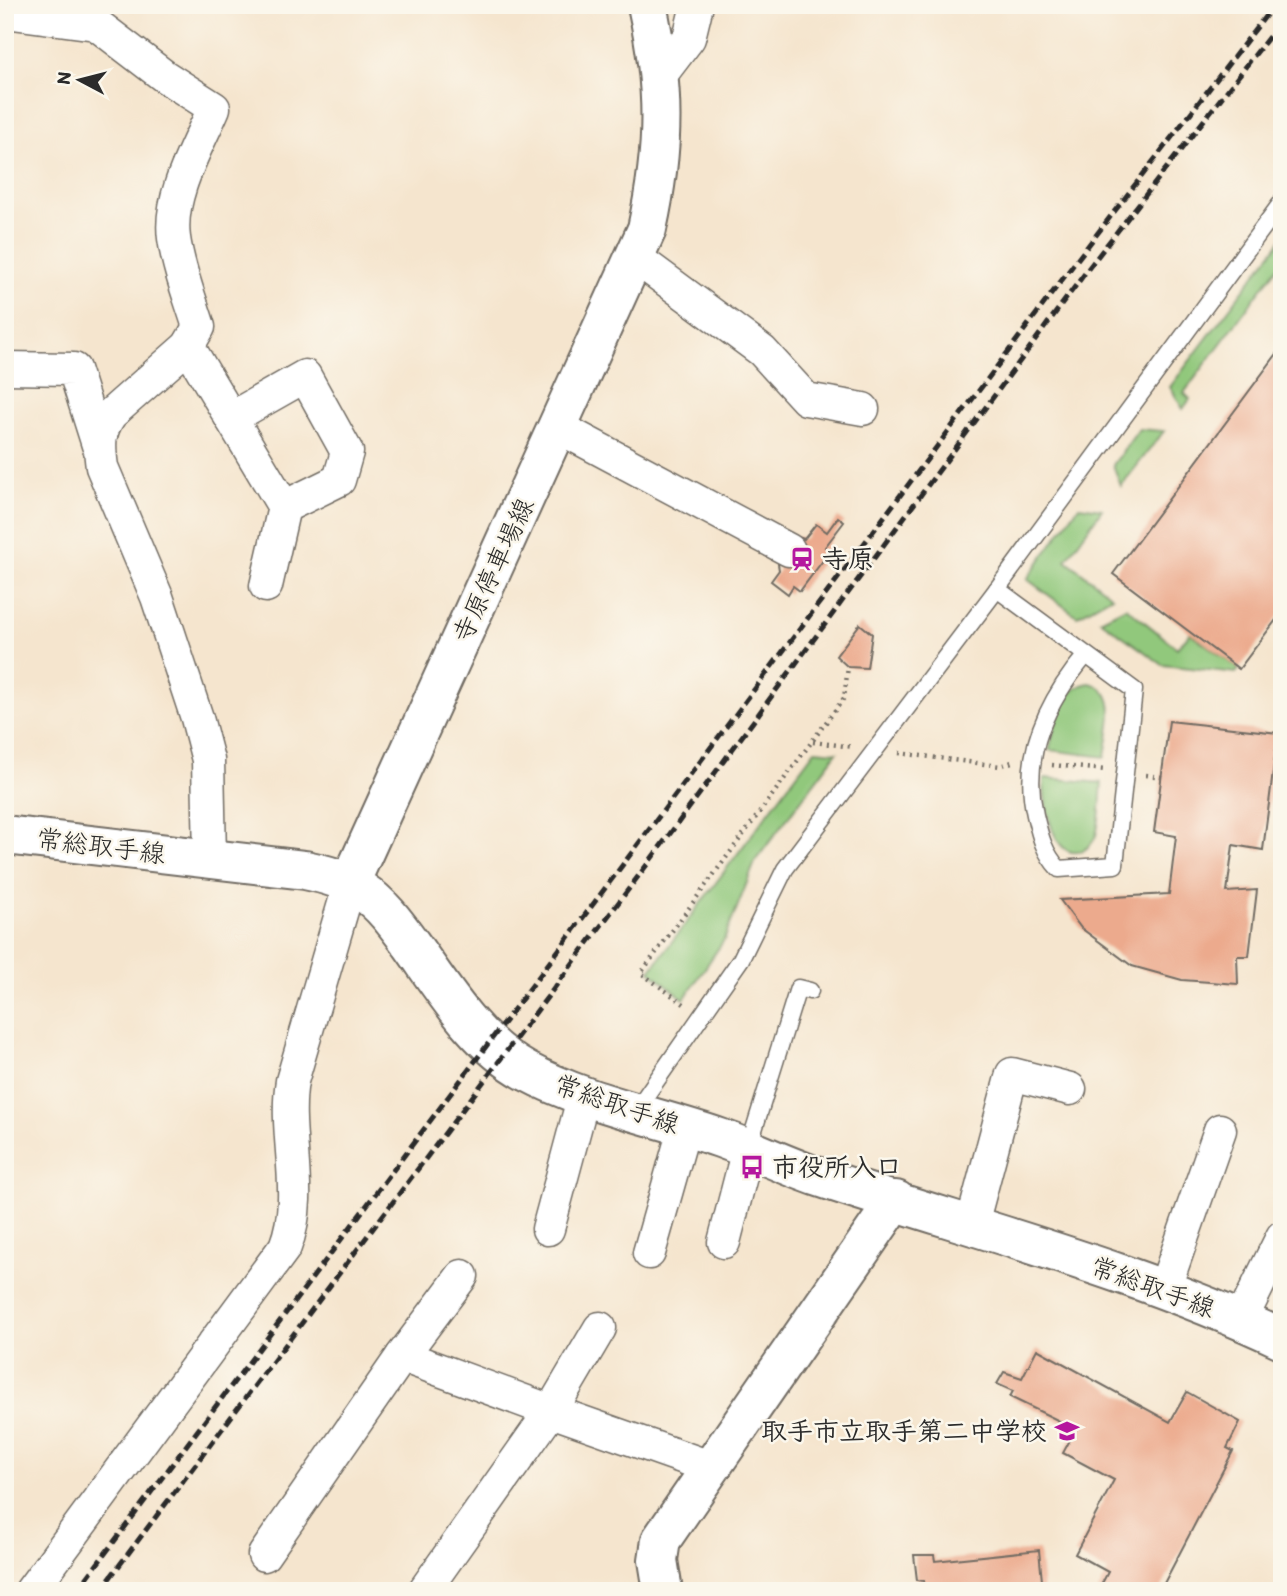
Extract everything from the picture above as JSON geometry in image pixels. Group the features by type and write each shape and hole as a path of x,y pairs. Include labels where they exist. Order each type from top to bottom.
{"main road":[{"name":"寺原停車場線","path":"350,883 647,229 661,160 660,76 647,5"},
{"name":"常総取手線","path":"5,835 305,870 350,883 364,892 390,918 466,1020 488,1043 524,1070 584,1095 685,1126 819,1177 972,1224 1164,1290 1282,1339"},
{"path":"663,1591 658,1560 661,1540 896,1200"}],"street":[{"path":"660,76 689,38 698,5"},
{"path":"5,12 96,24 164,76 214,108 180,192 174,216 173,236 199,327 188,346 111,414 102,427 99,444"},
{"path":"636,258 762,351 806,399 863,410"},
{"path":"188,346 284,507 266,586"},
{"path":"5,368 75,369 99,444 102,467 157,597 197,718 208,761 210,859"},
{"path":"231,418 305,376 347,452 339,480 284,507"},
{"path":"558,427 789,550"},
{"path":"31,1591 285,1247 292,1230 294,1196 288,1104 292,1081 350,883"},
{"path":"972,1224 1012,1074 1070,1089"},
{"path":"548,1229 584,1095"},
{"path":"649,1253 685,1126"},
{"path":"1164,1290 1220,1130"},
{"path":"724,1242 748,1149"},
{"path":"1241,1320 1282,1237"},
{"path":"264,1555 402,1356 462,1276"},
{"path":"424,1591 551,1411 600,1328"},
{"path":"402,1356 710,1467"}],"lane":[{"path":"636,1110 741,959 785,869 997,589 1282,202"},
{"path":"997,589 1134,690 1115,865 1059,869 1041,842 1033,807 1031,763 1036,738 1049,708 1065,680 1086,655"},
{"path":"748,1149 798,988 810,991"}],"path":[{"path":"702,1017 641,973 844,698 849,667"},
{"path":"812,742 1000,766 1013,761 1162,777"}],"green space":[{"path":"1282,239 1282,261 1184,393 1190,399 1183,409 1170,387"},
{"path":"1139,429 1164,431 1121,486 1113,465"},
{"path":"1079,506 1102,509 1066,560 1112,596 1077,616 1027,579"},
{"path":"1126,607 1177,648 1190,633 1239,669 1236,673 1163,665 1100,620"},
{"path":"1090,683 1107,695 1110,704 1105,757 1049,750 1057,719 1066,699 1080,686"},
{"path":"815,750 837,752 756,860 724,940 684,999 650,971"},
{"path":"1044,778 1102,783 1097,832 1092,843 1083,850 1069,851 1055,836 1047,811"}],"building":[{"path":"1282,347 1282,612 1239,669 1113,574"},
{"path":"838,517 844,522 825,547 830,551 800,591 793,586 788,594 771,581 779,570 778,564 798,537 804,539 816,524 827,532"},
{"path":"860,624 872,634 867,668 848,667 836,656"},
{"path":"1169,721 1278,733 1263,850 1233,845 1227,892 1257,890 1249,956 1237,956 1238,984 1182,980 1132,966 1081,928 1060,900 1169,894 1176,836 1154,832"},
{"path":"1037,1349 1170,1422 1187,1392 1240,1422 1227,1448 1233,1451 1160,1591 1098,1591 1108,1572 1075,1554 1114,1480 1063,1453 1076,1429 1010,1397 1013,1391 997,1384 1004,1372 1022,1378"},
{"path":"1039,1550 1043,1591 925,1591 924,1581 917,1580 914,1555 934,1555 935,1561"}],"railway":[{"path":"77,1591 1080,256 1274,5"},
{"path":"100,1591 646,866 1091,265 1282,20"}],"place":[{"name":"寺原","path":"802,559"},
{"name":"市役所入口","path":"752,1167"},
{"name":"取手市立取手第二中学校","path":"1067,1431"}]}
